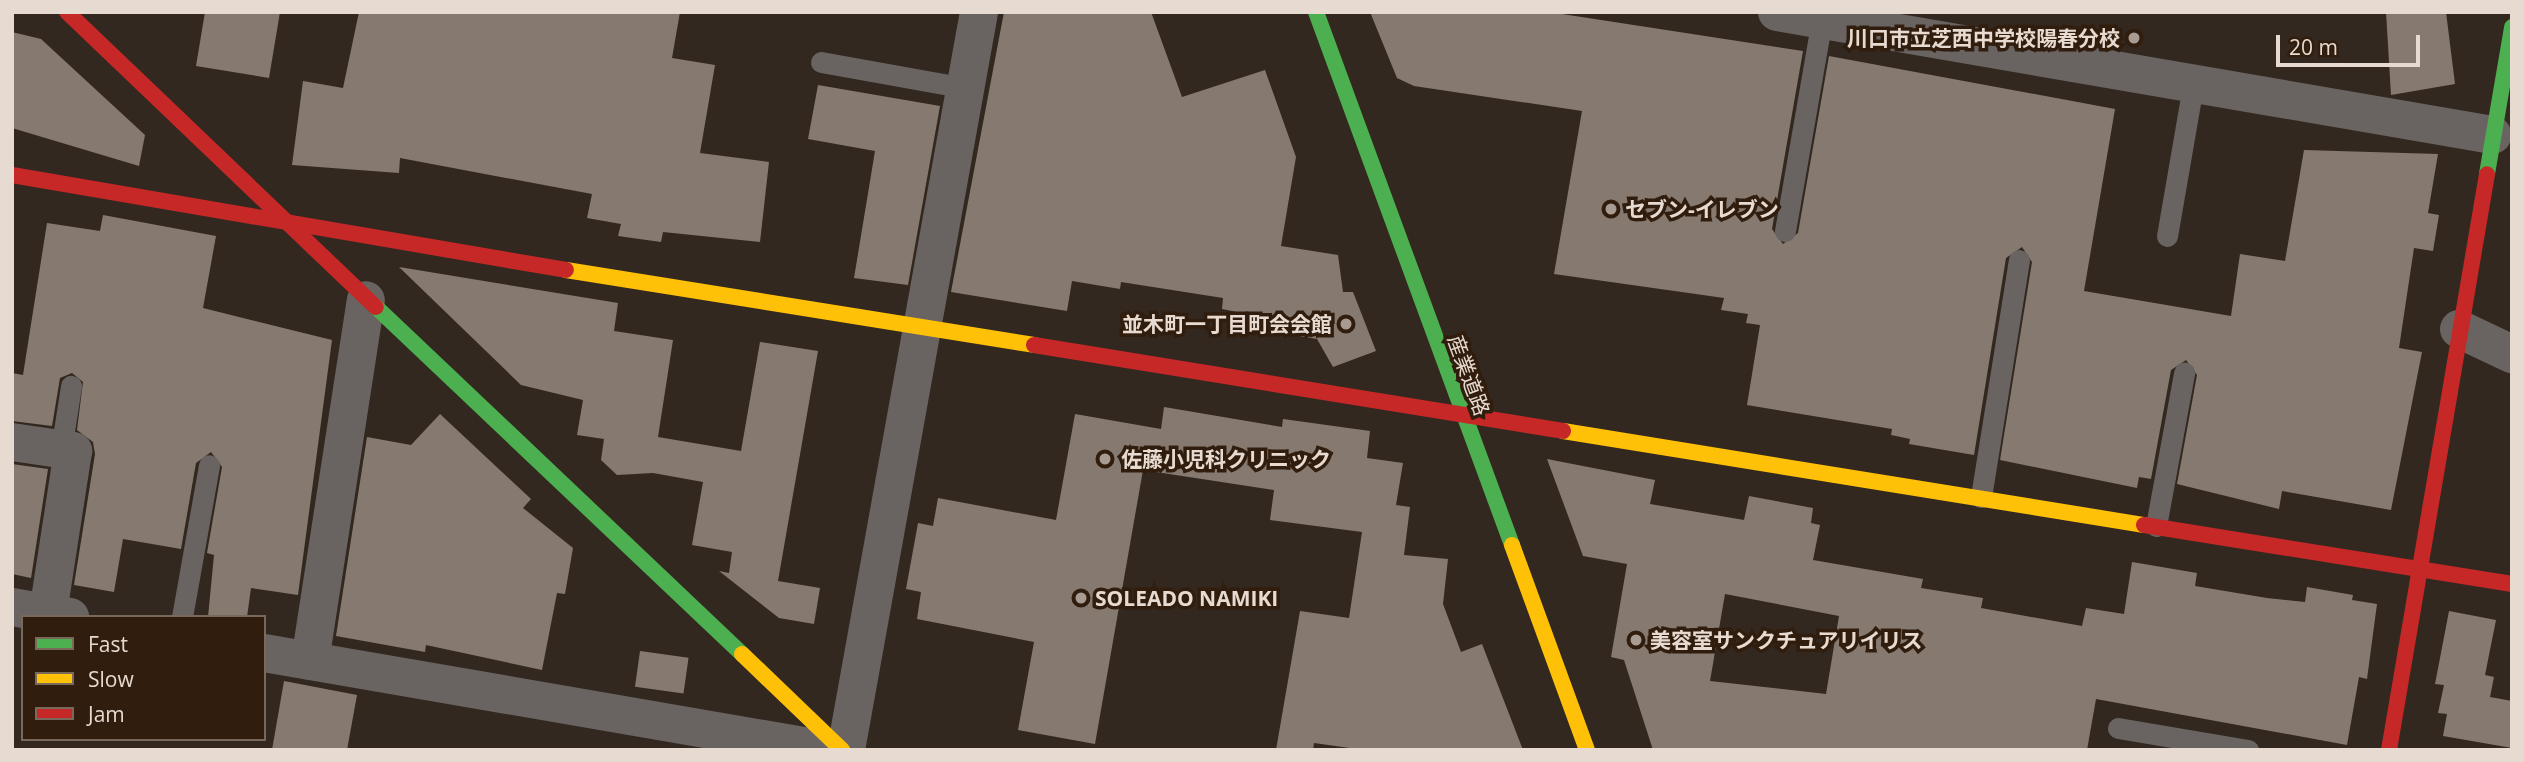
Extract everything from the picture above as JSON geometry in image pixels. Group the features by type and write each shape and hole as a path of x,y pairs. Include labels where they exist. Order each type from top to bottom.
{"street":[{"path":"68,12 287,225 844,750"},
{"path":"844,750 925,327 979,12"},
{"name":"産業道路","path":"1316,12 1459,412 1587,750"},
{"path":"1777,12 2193,86 2492,135"},
{"path":"2389,750 2512,27"},
{"path":"12,175 287,225 2512,584"},
{"path":"310,661 366,300"},
{"path":"2459,329 2512,354"},
{"path":"12,442 73,451 44,612"},
{"path":"266,653 827,750"}],"lane":[{"path":"1785,231 1822,20"},
{"path":"821,62 966,88"},
{"path":"2167,236 2193,86"},
{"path":"1981,497 2019,260"},
{"path":"2156,526 2184,373"},
{"path":"61,450 72,386"},
{"path":"182,615 209,465"},
{"path":"2118,728 2248,750"}],"building":[{"path":"205,12 280,12 269,78 196,66"},
{"path":"359,12 680,12 672,58 715,65 700,153 769,162 760,242 663,232 661,242 618,236 621,224 587,218 592,194 400,158 399,173 292,165 303,81 343,88"},
{"path":"1004,12 1151,12 1182,97 1265,70 1296,157 1281,246 1338,255 1343,292 1353,292 1376,351 1333,367 1317,339 1275,332 1276,320 1222,309 1223,298 1121,282 1120,289 1072,281 1067,311 951,292"},
{"path":"1370,12 1549,12 1803,51 1772,229 1783,244 1798,233 1829,56 2115,109 2084,291 2231,316 2240,254 2285,261 2304,150 2438,154 2428,213 2439,215 2433,251 2414,248 2399,348 2422,352 2391,510 2282,491 2279,509 2177,484 2197,375 2186,360 2171,370 2151,479 2139,477 2137,488 2000,460 2032,262 2022,247 2006,258 1974,455 1909,444 1910,439 1891,435 1892,429 1747,405 1760,325 1746,323 1748,314 1721,310 1724,298 1554,274 1582,111 1414,86 1397,78"},
{"path":"2386,12 2446,12 2455,84 2391,95"},
{"path":"12,32 41,39 145,135 139,166 12,128"},
{"path":"818,85 940,106 908,285 854,278 875,151 808,139"},
{"path":"103,215 216,236 203,308 332,340 298,595 251,588 247,615 208,615 214,555 207,553 222,467 211,452 196,463 181,549 123,539 114,592 74,585 95,454 93,442 77,430 83,382 72,373 60,378 52,426 12,421 12,373 23,375 47,223 100,231"},
{"path":"399,267 618,303 614,331 673,340 658,437 741,451 760,342 818,351 778,581 820,588 814,624 779,618 719,571 729,573 732,552 692,545 703,482 653,473 617,475 601,460 604,439 577,435 583,400 521,385"},
{"path":"1164,407 1282,427 1283,419 1370,431 1367,458 1403,463 1396,505 1410,507 1404,555 1448,559 1443,604 1461,652 1482,644 1523,750 1364,750 1314,743 1313,750 1276,750 1300,611 1349,618 1362,532 1270,520 1274,490 1143,470 1095,744 1018,730 1034,642 917,619 921,592 906,589 918,523 933,526 938,498 1056,520 1075,414 1161,429"},
{"path":"440,414 531,499 523,508 573,548 565,594 557,593 542,670 426,645 425,652 336,636 367,437 411,445"},
{"path":"1547,459 1655,480 1650,504 1744,520 1749,496 1813,508 1811,523 1820,525 1813,560 1923,579 1921,588 1983,598 1981,608 2082,626 2086,608 2124,614 2132,562 2197,573 2195,586 2305,602 2307,587 2353,595 2352,600 2377,604 2367,679 2359,677 2347,745 2096,699 2087,750 1653,750 1624,660 1611,657 1627,564 1583,556","holes":["1725,594 1839,616 1826,694 1710,681"]},
{"path":"12,464 48,469 31,578 12,574"},
{"path":"2449,611 2496,620 2485,675 2494,677 2490,697 2512,701 2512,748 2443,736 2447,714 2438,713 2444,685 2435,684"},
{"path":"640,651 689,658 684,693 635,687"},
{"path":"284,681 357,695 347,750 272,750"}],"traffic: fast":[{"path":"1316,12 1512,545"},
{"path":"2487,174 2512,27"},
{"path":"376,307 742,654"}],"traffic: slow":[{"path":"566,270 1034,345"},
{"path":"1563,431 2144,525"},
{"path":"1512,545 1587,750"},
{"path":"742,654 842,750"}],"traffic: jam":[{"path":"67,12 376,307"},
{"path":"2389,750 2487,174"},
{"path":"12,175 566,270"},
{"path":"1034,345 1563,431"},
{"path":"2144,525 2512,584"}],"place":[{"name":"川口市立芝西中学校陽春分校","path":"2134,38"},
{"name":"セブン-イレブン","path":"1611,209"},
{"name":"並木町一丁目町会会館","path":"1346,324"},
{"name":"佐藤小児科クリニック","path":"1105,459"},
{"name":"SOLEADO NAMIKI","path":"1081,598"},
{"name":"美容室サンクチュアリイリス","path":"1636,640"}]}
